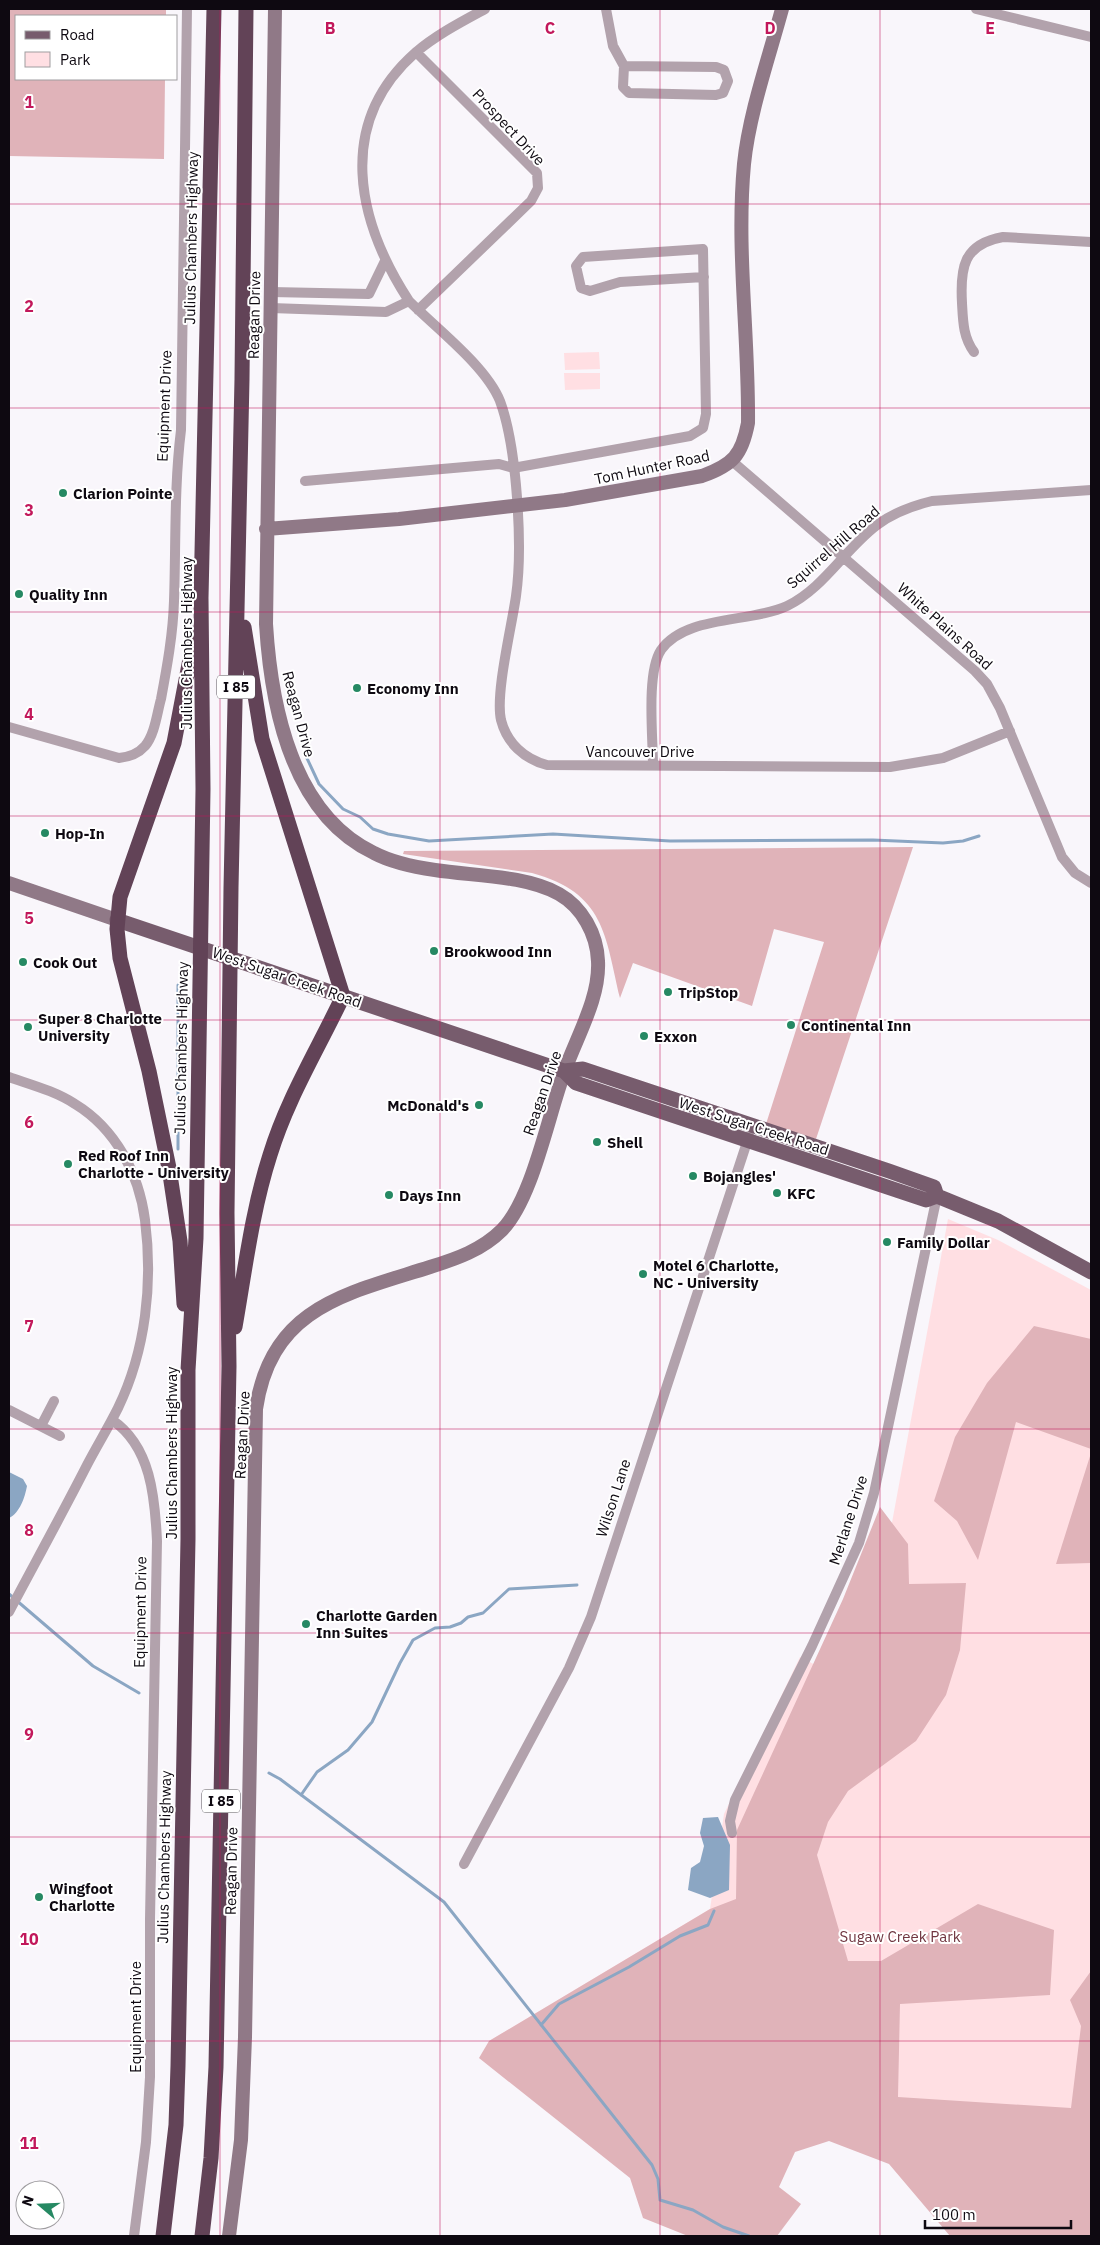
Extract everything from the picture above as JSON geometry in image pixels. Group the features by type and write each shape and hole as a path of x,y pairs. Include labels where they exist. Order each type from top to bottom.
{"highway":[{"name":"Julius Chambers Highway","path":"163,2236 176,2125 178,2066 188,1539 188,1370 196,1238 203,788 202,598 214,9"},
{"name":"I 85","path":"202,2236 211,2158 216,2067 229,1366 227,1213 231,888 238,592 246,9"},
{"path":"229,1366 254,1221 270,1154 294,1092 343,996 262,739 238,592"},
{"path":"188,1370 178,1219 149,1071 118,948 117,920 120,897 174,743 202,598"}],"main road":[{"name":"West Sugar Creek Road","path":"117,920 564,1071 576,1083 750,1133 926,1200 937,1196 998,1221 1091,1272"}],"street":[{"name":"Equipment Drive","path":"9,727 118,758 128,757 145,746 150,738 158,711 172,636 174,602 176,473 181,430 187,9"},
{"name":"Reagan Drive","path":"229,2236 240,2140 245,2037 256,1409 259,1390 268,1363 278,1346 289,1332 310,1313 337,1299 474,1250 502,1230 515,1215 531,1177 564,1071 578,1040 598,975 598,950 588,924 570,902 544,887 526,882 414,867 372,853 338,828 316,804 306,788 289,747 274,688 267,640 266,529 275,9"},
{"path":"485,9 447,30 416,52 381,92 371,112 362,144 363,190 368,214 385,261 409,301 486,376 499,400 513,468 517,506"},
{"path":"606,9 613,46 624,66 623,87 632,93 716,95 723,93 728,81 724,70 716,67 624,66"},
{"name":"Tom Hunter Road","path":"266,529 399,519 565,500 702,476 720,469 732,461 744,445 748,423 742,259 744,162 750,131 782,9"},
{"path":"976,9 1091,37"},
{"name":"Prospect Drive","path":"416,52 537,174 538,188 531,201 418,310"},
{"path":"974,352 963,327 961,286 963,266 974,249 992,239 1003,237 1091,242"},
{"path":"305,481 499,464 513,468 690,436 703,428 706,414 704,277 703,249 583,257 576,266 581,288 590,291 620,282 704,277"},
{"path":"271,292 370,294 385,261"},
{"path":"271,308 386,312 409,301"},
{"name":"White Plains Road","path":"732,461 975,671 996,700 1062,857 1075,873 1091,883"},
{"name":"Squirrel Hill Road","path":"653,766 653,677 659,654 666,644 688,629 761,615 787,605 819,584 876,526 891,516 915,505 951,500 1091,490"},
{"name":"Vancouver Drive","path":"517,506 519,570 500,698 501,720 508,738 526,757 547,765 890,767 943,758 1010,732"},
{"name":"West Sugar Creek Road","path":"9,883 117,920"},
{"path":"9,1077 61,1095 92,1116 115,1142 127,1160 139,1186 149,1250 147,1304 140,1345 119,1407 11,1609"},
{"name":"Wilson Lane","path":"464,1864 569,1668 591,1617 620,1522 750,1133"},
{"name":"Merlane Drive","path":"732,1833 730,1821 735,1800 845,1578 867,1518 937,1196"},
{"path":"41,1426 54,1401"},
{"path":"9,1410 60,1436"},
{"name":"Equipment Drive","path":"112,1420 132,1437 150,1476 156,1516 157,1541 150,1890 150,2077 146,2142 134,2236"}],"green space":[{"path":"599,352 600,369 565,370 564,353"},
{"path":"564,373 600,373 600,389 565,390"},
{"name":"Sugaw Creek Park","path":"948,1219 998,1240 1091,1290 1091,2236 857,2123 489,2041 710,1909 724,1814 800,1657 823,1669 891,1528"}],"shaded area":[{"path":"9,9 166,9 166,15 15,15 15,80 165,80 164,159 9,156"},
{"path":"913,847 816,1139 766,1124 824,942 774,929 752,1006 633,963 620,998 605,936 598,919 588,905 574,892 556,882 532,873 403,854 404,851"},
{"path":"1034,1326 1091,1339 1091,1449 1016,1422 978,1560 957,1521 934,1501 955,1437 987,1383"},
{"path":"1091,1453 1091,1563 1056,1564"},
{"path":"880,1507 908,1544 909,1584 966,1583 960,1650 946,1695 916,1741 848,1791 828,1822 817,1855 848,1961 881,1961 978,1904 1054,1930 1050,1995 900,2004 898,2097 1071,2108 1081,2026 1070,2000 1091,1971 1091,2236 950,2236 889,2164 829,2141 795,2152 779,2187 801,2204 777,2236 688,2236 643,2218 630,2178 479,2058 489,2041 710,1909 736,1899 737,1830 843,1599"}],"water":[{"path":"9,1472 23,1479 27,1486 19,1509 9,1518"},
{"path":"718,1817 730,1845 729,1890 710,1898 688,1890 691,1868 700,1862 704,1846 700,1833 703,1818"}],"waterway":[{"path":"305,754 319,784 343,809 360,817 373,829 388,834 429,841 553,834 670,841 873,840 943,843 963,841 979,836"},
{"path":"178,985 178,1149"},
{"path":"301,1795 317,1772 348,1750 372,1722 413,1640 435,1628 450,1627 461,1623 468,1617 483,1613 509,1589 577,1585"},
{"path":"9,1594 93,1666 139,1693"},
{"path":"269,1773 280,1779 444,1902 652,2165 658,2179 660,2200 693,2210 723,2227 749,2236"},
{"path":"541,2025 559,2004 629,1967 680,1936 708,1925 714,1911"}],"place":[{"name":"Clarion Pointe","path":"63,493"},
{"name":"Quality Inn","path":"19,594"},
{"name":"Economy Inn","path":"357,688"},
{"name":"Hop-In","path":"45,833"},
{"name":"Brookwood Inn","path":"434,951"},
{"name":"Cook Out","path":"23,962"},
{"name":"TripStop","path":"668,992"},
{"name":"Continental Inn","path":"791,1025"},
{"name":"Super 8 Charlotte University","path":"28,1027"},
{"name":"Exxon","path":"644,1036"},
{"name":"McDonald's","path":"479,1105"},
{"name":"Shell","path":"597,1142"},
{"name":"Red Roof Inn Charlotte - University","path":"68,1164"},
{"name":"Bojangles'","path":"693,1176"},
{"name":"KFC","path":"777,1193"},
{"name":"Days Inn","path":"389,1195"},
{"name":"Family Dollar","path":"887,1242"},
{"name":"Motel 6 Charlotte, NC - University","path":"643,1274"},
{"name":"Charlotte Garden Inn Suites","path":"306,1624"},
{"name":"Wingfoot Charlotte","path":"39,1897"}]}
